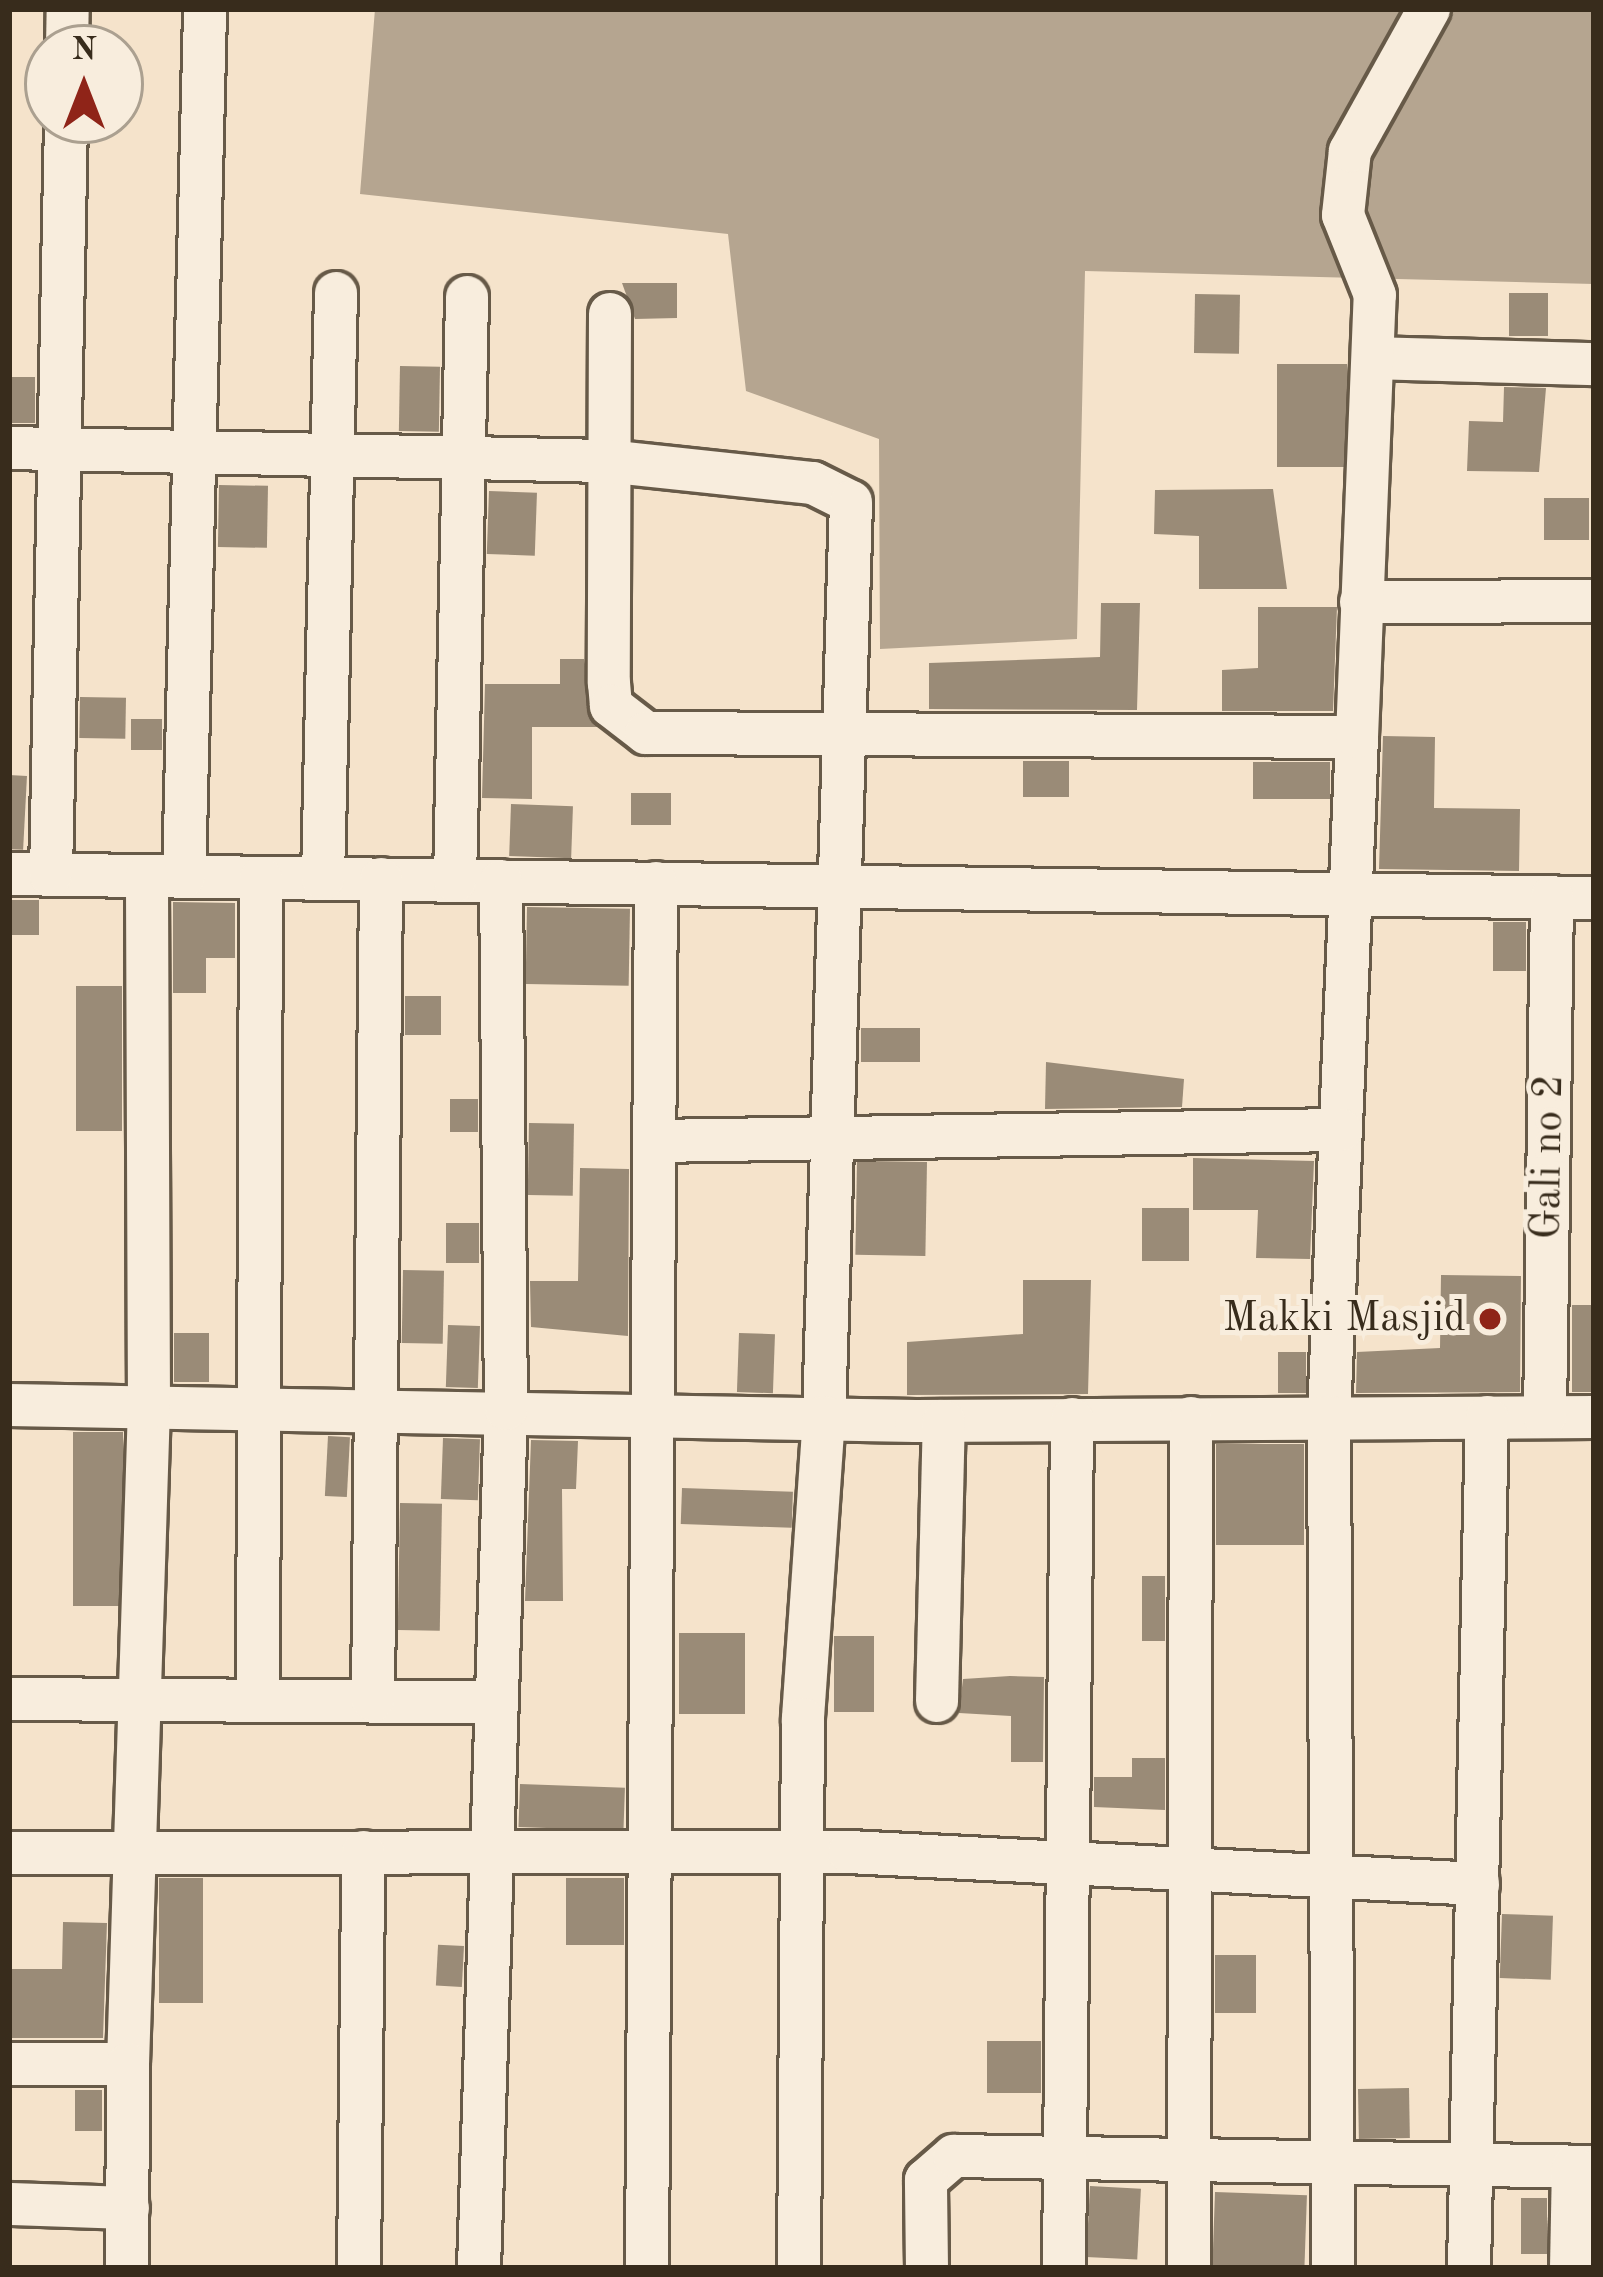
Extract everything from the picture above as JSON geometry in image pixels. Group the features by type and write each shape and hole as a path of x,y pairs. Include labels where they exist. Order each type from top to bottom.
{"street":[{"path":"127,2268 128,2064 165,876 197,452 205,9"},
{"path":"1333,2268 1329,1417 1375,295 1343,215 1350,151 1429,9"},
{"path":"66,144 63,449 30,874 1573,897"},
{"path":"323,879 336,293"},
{"path":"454,881 466,297"},
{"path":"610,314 605,461 608,683 623,720 646,733 1357,736"},
{"path":"1373,358 1594,364"},
{"path":"9,448 605,461 813,483 851,502 836,886 824,1418 803,1852 799,2268"},
{"path":"1361,602 1594,601"},
{"path":"258,1697 264,1405 261,878"},
{"path":"373,1700 381,1410 381,879"},
{"path":"479,2268 485,1852 506,1409 501,881"},
{"path":"647,2268 644,1852 656,884"},
{"name":"Gali no 2","path":"1545,1417 1573,897"},
{"path":"655,1141 830,1142 1341,1130"},
{"path":"9,1405 653,1410 944,1421 1594,1417"},
{"path":"1469,2268 1487,1417"},
{"path":"1189,2268 1182,1869 1191,1418"},
{"path":"1064,2268 1064,1863 1072,1419"},
{"path":"937,1701 944,1421"},
{"path":"9,1699 141,1696 494,1702"},
{"path":"358,2268 363,1852"},
{"path":"9,1853 803,1852 1478,1884"},
{"path":"9,2064 128,2064"},
{"path":"927,2268 933,2165 1064,2158 1583,2167 1571,2268"},
{"path":"9,2204 128,2208"}],"shaded area":[{"path":"375,9 1594,9 1594,284 1085,271 1077,639 880,649 879,439 746,391 728,234 360,194"}],"building":[{"path":"622,283 677,283 677,318 635,319"},
{"path":"1509,293 1548,293 1548,336 1509,336"},
{"path":"1195,294 1240,295 1239,354 1194,353"},
{"path":"1277,364 1347,364 1347,467 1277,467"},
{"path":"400,366 440,367 439,432 399,431"},
{"path":"11,377 35,377 35,423 11,423"},
{"path":"1504,387 1546,388 1539,472 1467,471 1469,421 1503,422"},
{"path":"219,485 268,486 267,548 218,547"},
{"path":"1273,489 1287,589 1199,589 1199,536 1154,534 1155,490"},
{"path":"489,491 537,493 535,556 487,554"},
{"path":"1544,498 1589,498 1589,540 1544,540"},
{"path":"1101,603 1140,603 1137,710 929,709 929,663 1100,657"},
{"path":"1258,607 1337,607 1333,711 1222,711 1222,670 1258,668"},
{"path":"560,659 584,659 597,727 532,727 532,799 482,798 485,684 560,684"},
{"path":"80,697 126,698 125,739 79,738"},
{"path":"131,719 162,719 162,750 131,750"},
{"path":"1383,736 1435,737 1434,808 1520,809 1519,871 1379,869"},
{"path":"1023,761 1069,761 1069,797 1023,797"},
{"path":"1253,762 1330,762 1330,799 1253,799"},
{"path":"9,775 27,776 23,850 9,849"},
{"path":"631,793 671,793 671,825 631,825"},
{"path":"511,804 573,806 571,858 509,856"},
{"path":"10,900 39,900 39,935 10,935"},
{"path":"173,902 235,903 235,958 206,958 206,993 173,993"},
{"path":"527,907 630,909 629,986 526,984"},
{"path":"1493,922 1526,922 1526,971 1493,971"},
{"path":"76,986 122,986 122,1131 76,1131"},
{"path":"405,996 441,996 441,1035 405,1035"},
{"path":"861,1028 920,1028 920,1062 861,1062"},
{"path":"1046,1062 1184,1079 1182,1107 1045,1109"},
{"path":"450,1099 478,1099 478,1132 450,1132"},
{"path":"529,1123 574,1124 573,1196 528,1195"},
{"path":"1193,1158 1314,1161 1310,1259 1256,1258 1258,1210 1193,1210"},
{"path":"857,1161 927,1162 925,1256 855,1255"},
{"path":"580,1168 629,1169 628,1336 531,1327 530,1281 578,1281"},
{"path":"1142,1208 1189,1208 1189,1261 1142,1261"},
{"path":"446,1223 479,1223 479,1263 446,1263"},
{"path":"403,1270 444,1271 443,1344 402,1343"},
{"name":"Makki Masjid","path":"1441,1275 1521,1276 1520,1392 1356,1393 1357,1352 1440,1348"},
{"path":"1023,1280 1091,1280 1088,1394 907,1395 907,1342 1023,1334"},
{"path":"1572,1305 1594,1305 1594,1392 1572,1392"},
{"path":"448,1325 480,1326 478,1388 446,1387"},
{"path":"174,1333 209,1333 209,1382 174,1382"},
{"path":"739,1333 775,1334 773,1393 737,1392"},
{"path":"1278,1352 1306,1352 1306,1393 1278,1393"},
{"path":"73,1432 123,1432 123,1606 73,1606"},
{"path":"328,1436 350,1437 347,1497 325,1496"},
{"path":"443,1438 480,1439 478,1500 441,1499"},
{"path":"531,1440 578,1441 576,1489 562,1489 563,1601 525,1601"},
{"path":"1216,1444 1304,1444 1304,1545 1216,1545"},
{"path":"682,1488 793,1492 792,1528 681,1524"},
{"path":"400,1503 442,1504 440,1631 398,1630"},
{"path":"1142,1576 1165,1576 1165,1641 1142,1641"},
{"path":"679,1633 745,1633 745,1714 679,1714"},
{"path":"834,1636 874,1636 874,1712 834,1712"},
{"path":"1044,1677 1043,1762 1011,1762 1011,1716 959,1713 963,1679"},
{"path":"1132,1758 1165,1758 1165,1810 1094,1807 1094,1777 1132,1777"},
{"path":"520,1784 625,1788 623,1831 518,1827"},
{"path":"159,1878 203,1878 203,2003 159,2003"},
{"path":"566,1878 624,1878 624,1945 566,1945"},
{"path":"1502,1914 1553,1916 1551,1980 1500,1978"},
{"path":"63,1922 107,1923 103,2038 9,2038 9,1969 62,1969"},
{"path":"438,1945 464,1946 462,1987 436,1986"},
{"path":"1215,1955 1256,1955 1256,2013 1215,2013"},
{"path":"987,2041 1041,2041 1041,2093 987,2093"},
{"path":"1409,2088 1410,2138 1359,2139 1358,2089"},
{"path":"75,2090 102,2090 102,2131 75,2131"},
{"path":"1090,2186 1141,2189 1137,2260 1086,2257"},
{"path":"1215,2192 1307,2195 1304,2268 1212,2268"},
{"path":"1521,2198 1547,2198 1547,2254 1521,2254"}],"place":[{"name":"Makki Masjid","path":"1490,1319"}]}
